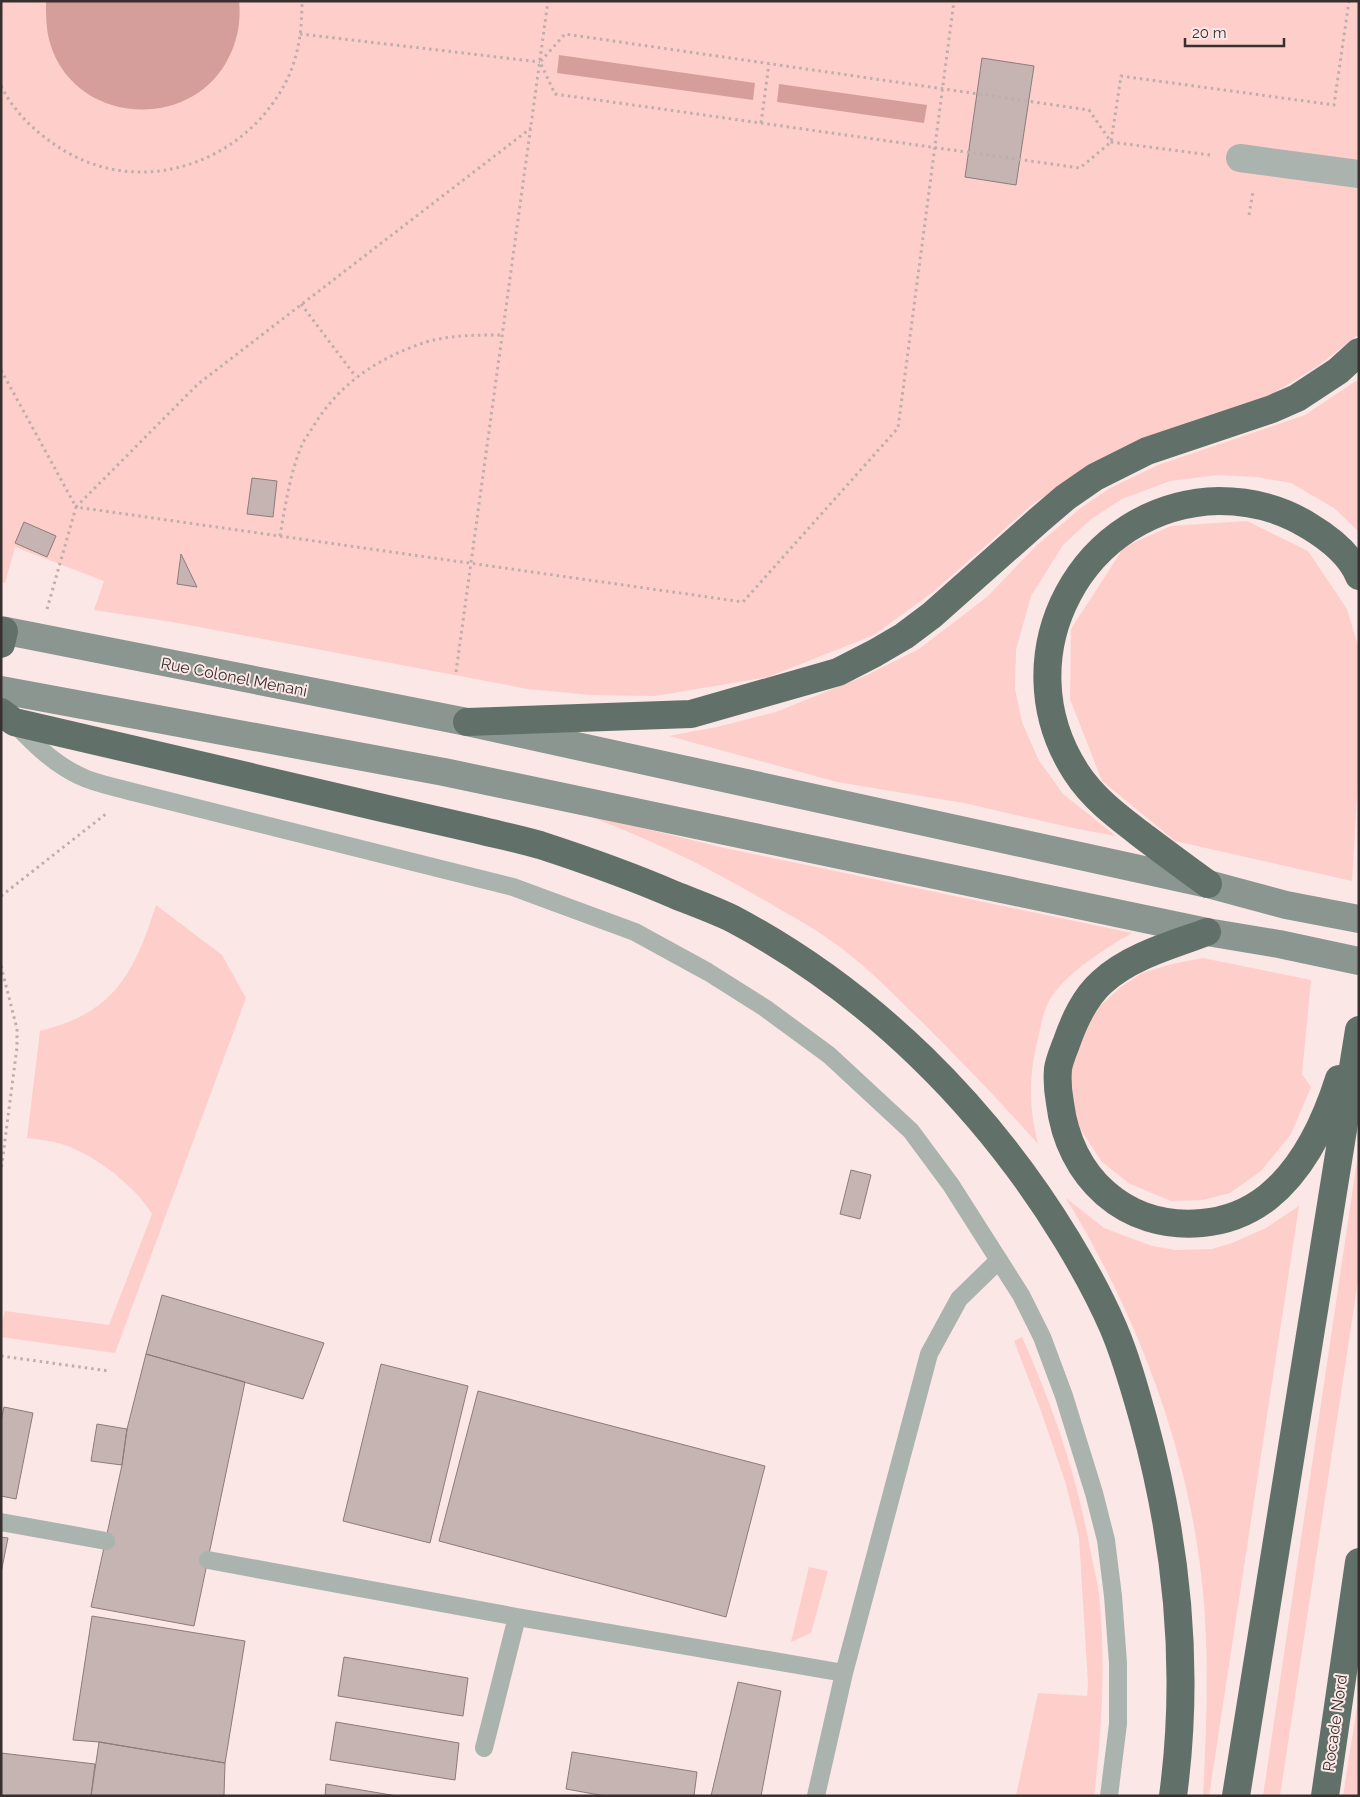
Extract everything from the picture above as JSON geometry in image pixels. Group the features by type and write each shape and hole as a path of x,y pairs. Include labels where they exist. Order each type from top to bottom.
{"highway":[{"path":"466,722 691,714 838,672 882,649 932,615 1066,497 1095,477 1147,451 1272,409 1297,398 1338,371 1359,352"},
{"path":"1208,884 1110,811 1076,773 1063,751 1054,726 1047,676 1049,650 1054,625 1063,601 1091,559 1110,541 1131,526 1153,514 1178,506 1203,502 1228,501 1254,504 1279,511 1302,521 1324,535 1343,552 1359,576"},
{"path":"8,717 536,844 642,880 731,918 792,954 850,995 905,1041 956,1091 1002,1145 1044,1203 1081,1264 1114,1328 1151,1448 1170,1533 1178,1616 1181,1684 1179,1752 1174,1796"},
{"path":"1207,932 1151,953 1123,967 1102,982 1085,1001 1075,1021 1058,1067 1061,1111 1066,1133 1073,1151 1084,1172 1100,1190 1118,1204 1139,1215 1156,1220 1192,1224 1232,1217 1250,1209 1268,1197 1290,1176 1312,1144 1332,1100 1359,1018"},
{"path":"1236,1796 1359,1030"},
{"name":"Rocade Nord","path":"1325,1796 1359,1562"}],"street":[{"path":"1240,158 1359,174"},
{"name":"Rue Colonel Menani","path":"2,635 39,639 466,722 1208,884 1286,904 1359,919"},
{"path":"1,690 444,772 1207,932 1279,944 1359,961"}],"lane":[{"path":"8,717 32,742 52,759 82,777 133,792 513,887 635,932 708,972 765,1008 829,1054 911,1131 951,1185 999,1260 1021,1295 1042,1336 1064,1396 1094,1493 1106,1540 1113,1596 1118,1663 1118,1724 1109,1796"},
{"path":"816,1796 844,1673 929,1354 959,1299 999,1260"},
{"path":"1,1522 106,1541"},
{"path":"208,1560 517,1617 844,1673"},
{"path":"484,1748 517,1617"}],"path":[{"path":"1,86 15,108 30,126 74,156 87,162 132,172 178,168 199,162 239,140 271,107 283,88 292,67 300,34 302,1"},
{"path":"456,672 548,1"},
{"path":"76,507 742,602 898,428 954,1"},
{"path":"540,62 555,94 1080,168 1111,142 1121,76 1334,105 1349,1"},
{"path":"300,34 540,62"},
{"path":"540,62 564,34 1089,110 1111,142 1240,158"},
{"path":"761,123 770,64"},
{"path":"39,639 76,507 198,384 531,128"},
{"path":"302,304 356,376"},
{"path":"280,536 289,489 301,446 324,408 356,376 388,357 424,343 464,336 502,335"},
{"path":"1,370 76,507"},
{"path":"1,896 133,792"},
{"path":"1,966 17,1029 17,1047 1,1171"},
{"path":"1,1356 109,1371"}],"shaded area":[{"path":"1,1 1359,1 1359,334 1318,366 1266,398 1200,418 1140,440 1093,465 1033,504 933,592 874,635 768,677 655,696 591,695 528,689 178,623 94,610 104,581 15,547 5,583 1,582"},
{"path":"46,1 239,1 240,16 235,43 229,57 212,82 189,98 162,108 135,109 107,104 83,90 63,70 50,43 46,22"},
{"path":"559,55 755,83 753,100 557,73"},
{"path":"779,84 927,105 924,123 777,102"},
{"path":"1359,379 1359,532 1334,508 1291,483 1257,477 1218,475 1170,481 1122,499 1090,520 1063,545 1031,596 1016,650 1015,689 1022,722 1038,759 1063,794 1116,836 964,803 837,782 669,736 717,727 776,712 867,675 919,649 987,597 1036,546 1082,507 1110,488 1158,465 1305,415"},
{"path":"1247,521 1308,551 1347,609 1359,649 1359,763 1352,881 1175,841 1102,781 1070,699 1071,629 1124,547 1171,526"},
{"path":"578,812 720,847 1132,933 1098,954 1075,972 1056,991 1047,1005 1033,1062 1031,1089 1031,1103 1038,1144 921,1021 876,977 840,947 803,923 706,868 656,844"},
{"path":"156,905 222,955 246,998 115,1353 1,1337 1,1326 5,1311 109,1325 152,1214 134,1191 109,1169 95,1160 67,1146 51,1141 27,1138 40,1031 65,1023 86,1013 118,987 139,951"},
{"path":"1203,958 1311,980 1302,1074 1311,1087 1291,1134 1261,1171 1230,1193 1203,1200 1171,1201 1130,1184 1102,1162 1079,1127 1068,1090 1074,1053 1092,1013 1121,987 1142,973 1172,964"},
{"path":"1359,1147 1359,1274 1280,1796 1263,1796"},
{"path":"1066,1198 1104,1228 1152,1246 1176,1250 1212,1249 1232,1243 1266,1228 1299,1206 1209,1796 1203,1796 1207,1680 1203,1594 1192,1516 1181,1469 1168,1421 1134,1329 1091,1241"},
{"path":"1022,1337 1044,1389 1072,1471 1086,1526 1098,1590 1103,1670 1094,1796 1016,1796 1038,1693 1087,1696 1088,1683 1079,1537 1065,1481 1014,1341"},
{"path":"809,1567 828,1571 811,1633 791,1642"},
{"path":"1359,1693 1359,1796 1343,1796"}],"building":[{"path":"982,58 1034,66 1016,185 965,177"},
{"path":"252,478 277,481 273,517 247,514"},
{"path":"24,522 56,536 47,557 15,543"},
{"path":"181,554 197,587 177,584"},
{"path":"851,1170 871,1175 860,1219 840,1214"},
{"path":"162,1295 324,1343 303,1399 146,1354"},
{"path":"146,1354 245,1382 194,1626 91,1607 122,1465 127,1429"},
{"path":"381,1364 468,1386 430,1543 343,1521"},
{"path":"478,1391 765,1466 726,1617 439,1541"},
{"path":"4,1407 33,1413 16,1499 1,1496 1,1421"},
{"path":"97,1424 127,1429 122,1465 91,1461"},
{"path":"1,1537 8,1538 1,1573"},
{"path":"92,1616 245,1641 225,1763 99,1742 73,1740"},
{"path":"344,1657 468,1678 463,1716 338,1696"},
{"path":"738,1682 781,1691 761,1796 711,1796"},
{"path":"336,1722 459,1743 455,1780 330,1760"},
{"path":"99,1742 225,1763 224,1796 91,1796"},
{"path":"572,1752 697,1772 694,1796 605,1796 566,1789"},
{"path":"1,1753 95,1764 91,1796 1,1796"},
{"path":"326,1784 397,1796 325,1796"}]}
